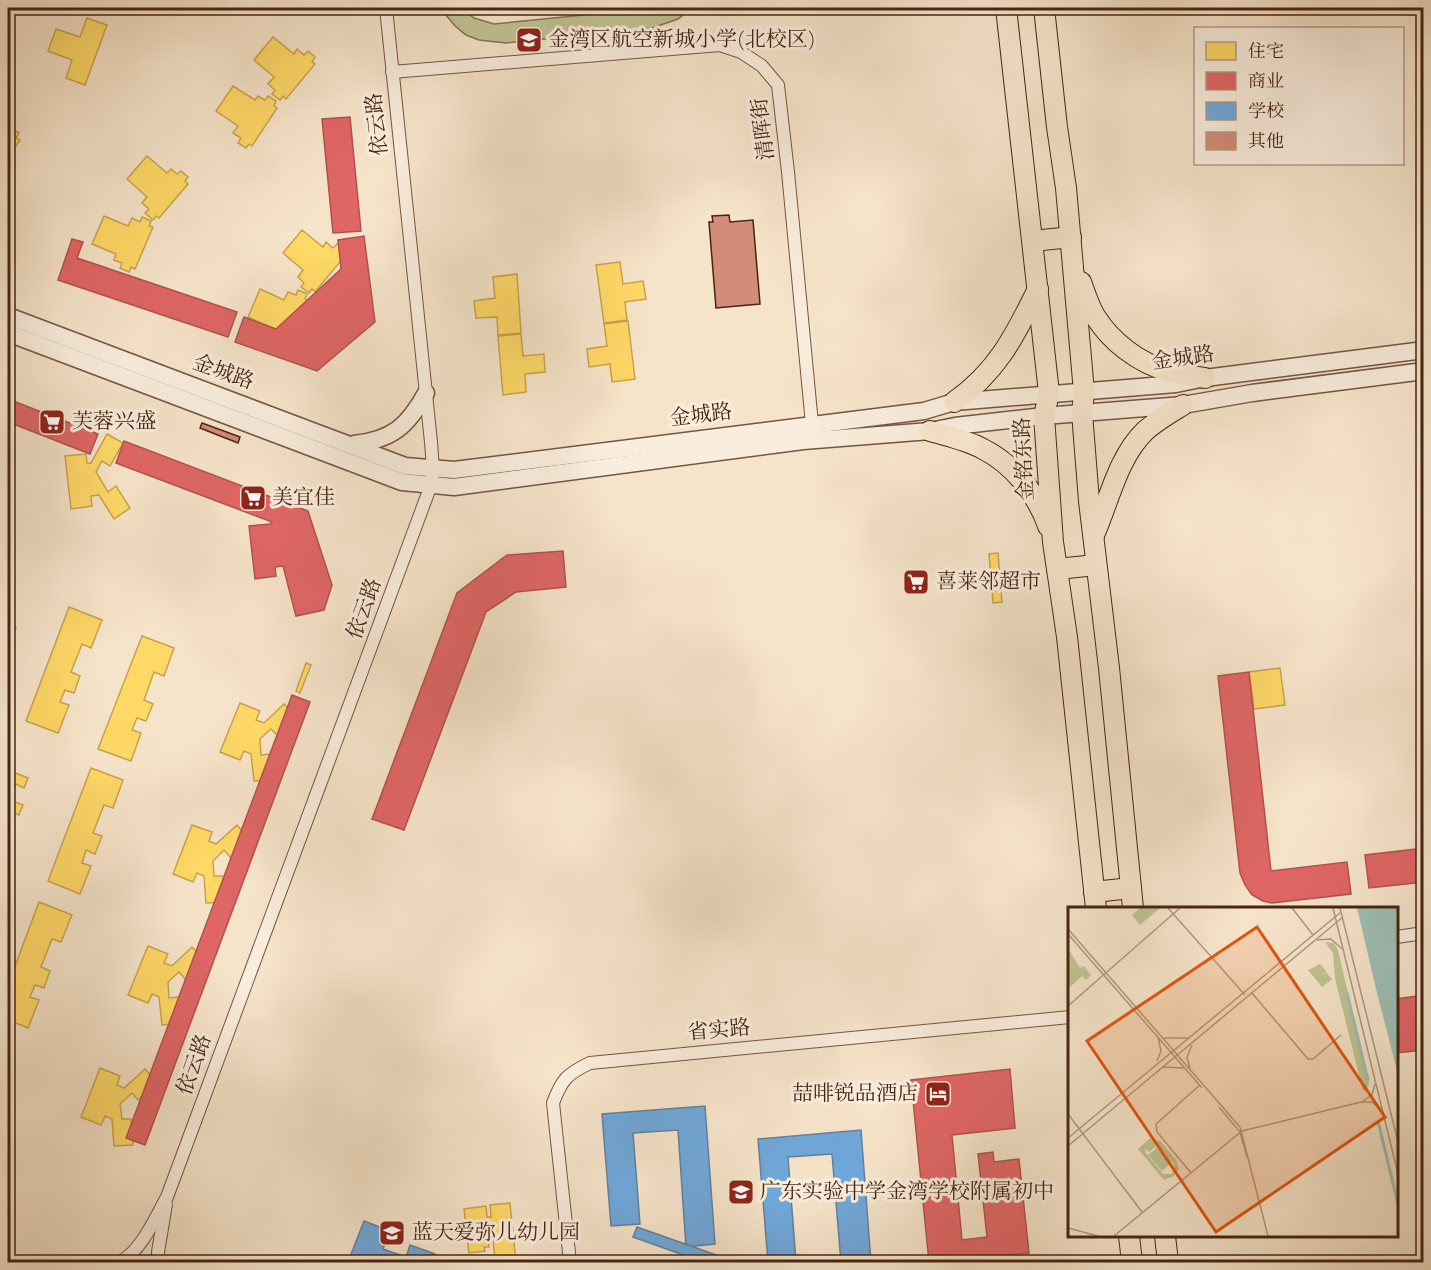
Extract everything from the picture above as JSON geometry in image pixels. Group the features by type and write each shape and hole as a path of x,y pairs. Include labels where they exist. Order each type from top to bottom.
{"main road":[{"name":"金铭东路","path":"1006,8 1049,393 1044,416 1053,543 1067,637 1095,900"},
{"path":"1044,8 1074,264 1084,392 1082,413 1093,537 1109,668 1133,907"},
{"path":"1033,242 1071,237"},
{"path":"1074,264 1094,315 1106,332 1120,345 1140,359 1168,371 1205,378"},
{"path":"954,402 985,377 998,362 1014,338 1038,289"},
{"path":"1093,537 1131,448 1145,431 1183,405"},
{"path":"930,431 982,448 1002,461 1035,498 1044,515 1053,543"},
{"path":"1057,570 1096,565"},
{"path":"1095,900 1131,888"},
{"path":"1129,1237 1132,1263"},
{"path":"1165,1237 1168,1263"}],"street":[{"name":"依云路","path":"167,1197 432,477 426,393 386,8"},
{"name":"清晖街","path":"392,72 720,45 741,52 762,66 778,85 812,424"},
{"name":"金城路","path":"8,316 350,444 454,487 803,441 930,431 1044,416 1183,405 1252,393 1424,371"},
{"name":"金城路","path":"8,333 402,482 467,469 924,411 954,402 1176,384 1205,378 1424,350"},
{"path":"350,444 372,442 400,429 416,412 426,393"},
{"path":"1398,937 1424,933"},
{"name":"省实路","path":"570,1263 553,1103 560,1086 572,1072 581,1067 590,1063 1068,1017"},
{"path":"120,1263 127,1259 143,1239 167,1197"},
{"path":"159,1263 158,1252 167,1197"}],"green space":[{"path":"440,8 461,8 474,18 494,24 654,8 692,8 678,19 652,28 506,43 479,40 466,35"}],"building: 住宅":[{"path":"87,18 107,25 85,85 66,78 72,60 48,51 56,29 80,37"},
{"path":"273,37 294,54 297,49 304,55 308,51 315,57 312,62 315,64 286,99 283,96 280,100 272,94 275,90 268,84 274,77 254,60"},
{"path":"233,86 255,100 258,96 265,100 268,96 276,101 274,106 277,108 252,146 249,144 246,148 238,143 241,138 233,133 238,126 216,111"},
{"path":"11,128 19,133 16,138 20,140 8,158 8,132"},
{"path":"147,156 167,173 171,169 177,174 181,171 188,177 185,181 188,184 159,218 156,216 153,220 145,213 149,209 142,203 147,197 127,179"},
{"path":"104,216 128,226 132,218 140,222 142,217 151,221 149,226 153,227 135,269 131,267 129,272 120,268 122,263 114,260 116,254 92,244"},
{"path":"302,230 323,247 326,242 333,248 337,244 344,250 341,254 344,257 315,292 312,289 309,293 301,287 304,283 298,277 303,270 283,253"},
{"path":"620,262 623,284 643,281 646,299 625,302 627,320 604,323 596,265"},
{"path":"517,274 521,333 498,335 497,317 476,318 474,301 495,298 493,277"},
{"path":"260,289 284,300 288,292 296,295 298,290 307,294 305,299 309,301 291,342 287,340 285,345 276,341 278,336 270,333 272,328 248,317"},
{"path":"628,321 635,379 612,382 610,364 589,367 587,349 607,346 604,324"},
{"path":"521,334 523,356 544,354 545,372 525,374 526,392 503,395 498,336"},
{"path":"107,434 123,443 110,466 102,461 96,472 108,492 116,486 130,508 114,519 99,495 91,496 92,506 71,509 65,456 86,454 87,463 91,463"},
{"path":"998,553 1002,602 993,603 989,554"},
{"path":"69,607 102,620 91,648 82,644 71,672 80,676 74,693 65,690 60,702 69,705 58,733 26,721"},
{"path":"8,624 16,627 8,651"},
{"path":"142,636 174,648 164,676 154,672 144,700 153,704 146,721 137,718 132,730 141,733 131,761 98,749"},
{"path":"306,663 311,665 300,693 296,691"},
{"path":"1280,668 1285,705 1254,709 1249,672"},
{"path":"240,703 260,711 256,720 264,723 284,704 297,718 277,735 271,729 260,739 261,755 270,754 272,780 254,781 251,754 244,751 240,760 220,752"},
{"path":"91,768 123,780 113,808 104,805 93,833 102,836 95,854 86,850 82,863 91,866 80,894 48,881"},
{"path":"8,770 28,778 24,788 16,784 10,800 23,805 19,815 8,810"},
{"path":"192,825 212,832 209,841 216,844 237,825 249,839 230,857 224,850 213,861 214,876 223,876 225,902 206,903 204,876 197,873 193,882 173,874"},
{"path":"39,902 72,915 61,942 52,939 41,967 50,971 44,988 35,985 30,997 39,1000 28,1028 8,1020 8,985"},
{"path":"148,946 168,954 164,963 172,966 192,947 205,961 185,979 179,972 168,982 169,998 178,997 180,1023 162,1025 159,997 152,994 148,1003 128,995"},
{"path":"100,1068 120,1076 117,1085 124,1088 145,1069 157,1082 138,1100 132,1093 120,1104 122,1119 131,1119 133,1145 114,1146 112,1119 105,1116 101,1125 81,1117"},
{"path":"510,1203 516,1262 495,1262 493,1238 488,1239 489,1247 484,1247 485,1251 469,1253 464,1209 486,1206 487,1217 491,1217 490,1205"}],"building: 商业":[{"path":"350,117 361,231 333,233 322,119"},
{"path":"364,236 375,322 317,371 235,342 244,317 276,329 341,269 338,240"},
{"path":"72,239 83,242 77,258 237,312 228,337 58,280"},
{"path":"8,399 98,434 90,454 8,422"},
{"path":"124,441 308,511 332,585 324,610 296,616 283,566 275,567 276,576 255,579 249,526 272,522 116,463"},
{"path":"563,551 566,587 516,592 486,612 404,830 372,819 457,593 507,555"},
{"path":"1249,672 1271,871 1347,862 1351,894 1272,903 1252,895 1245,885 1240,873 1218,676"},
{"path":"292,695 310,702 145,1145 126,1138"},
{"path":"1424,848 1424,882 1369,888 1365,855"},
{"path":"1424,995 1424,1050 1398,1053 1398,999"},
{"path":"1010,1069 1015,1128 952,1135 962,1240 987,1237 978,1154 993,1152 994,1162 1019,1159 1029,1253 929,1262 911,1080"}],"building: 学校":[{"path":"705,1106 715,1244 686,1247 678,1130 633,1133 640,1224 611,1226 602,1114"},
{"path":"861,1130 871,1262 841,1262 832,1154 788,1157 796,1262 768,1262 758,1139"},
{"path":"364,1221 390,1231 383,1249 406,1257 410,1245 435,1254 432,1262 348,1262"},
{"path":"637,1227 736,1262 703,1262 633,1237"}],"building: 其他":[{"path":"729,215 730,222 753,220 760,304 716,308 709,222 713,222 712,216"},
{"path":"202,423 240,437 238,443 200,428"}],"place":[{"name":"金湾区航空新城小学(北校区)","path":"529,40"},
{"name":"芙蓉兴盛","path":"52,422"},
{"name":"美宜佳","path":"253,498"},
{"name":"喜莱邻超市","path":"916,582"},
{"name":"喆啡锐品酒店","path":"938,1094"},
{"name":"广东实验中学金湾学校附属初中","path":"741,1192"},
{"name":"蓝天爱弥儿幼儿园","path":"392,1233"}]}
